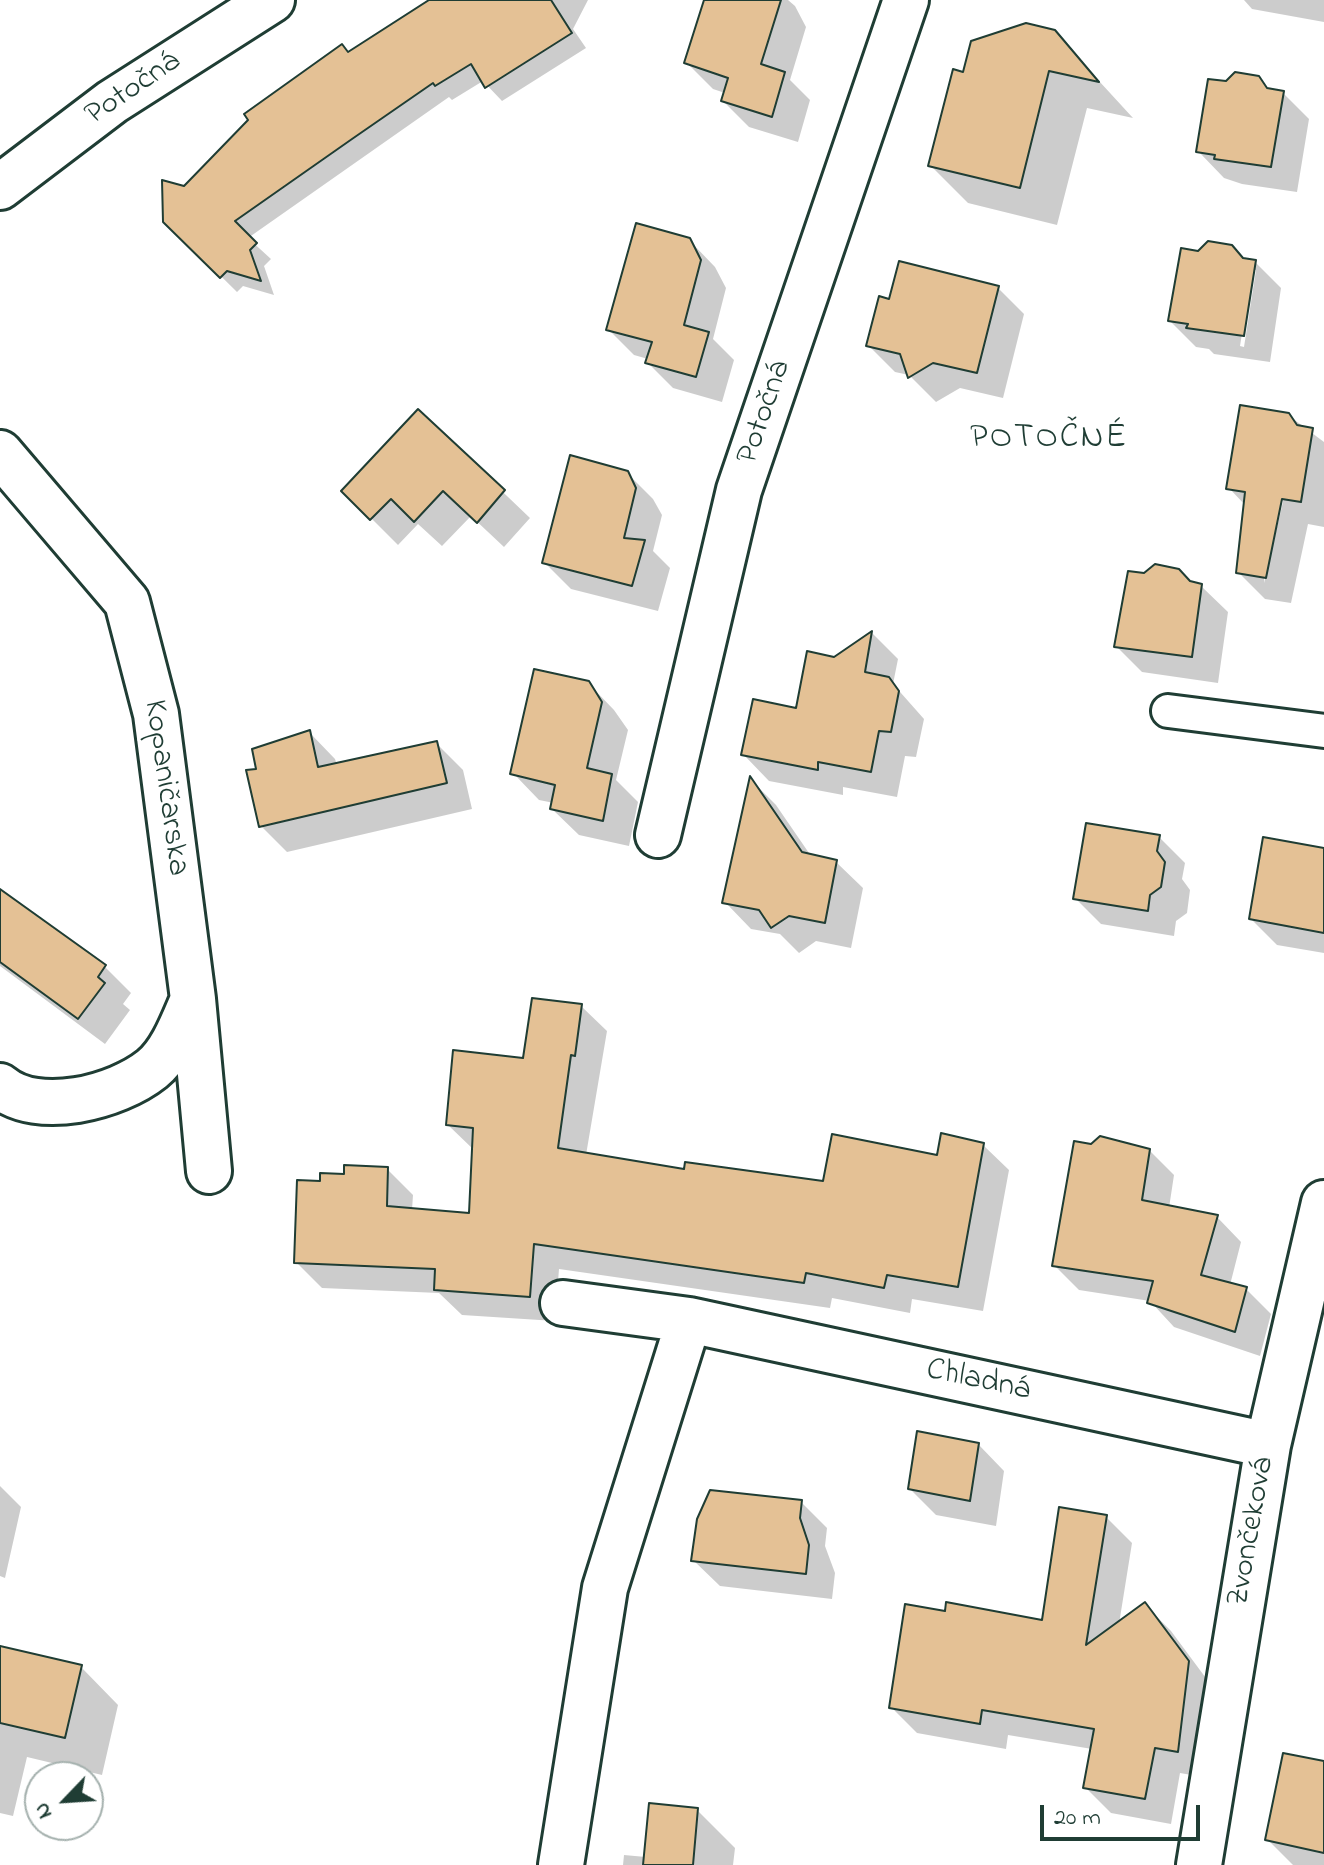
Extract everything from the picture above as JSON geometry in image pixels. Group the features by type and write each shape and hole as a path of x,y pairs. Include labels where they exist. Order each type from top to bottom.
{"street":[{"name":"Potočná","path":"0,187 112,102 272,0"},
{"name":"Potočná","path":"658,835 739,490 906,0"},
{"name":"Kopaničarska","path":"0,453 127,602 156,714 193,999 209,1171"},
{"path":"0,1086 42,1101 81,1101 118,1088 154,1068 178,1033 193,999"},
{"name":"Zvončeková","path":"1199,1865 1268,1445 1324,1203"},
{"name":"Chladná","path":"563,1303 689,1320 1268,1445"},
{"path":"561,1865 605,1588 689,1320"}],"lane":[{"path":"1168,711 1324,731"}],"building":[{"path":"429,0 551,0 572,33 485,88 471,64 435,86 433,83 352,139 235,221 257,243 250,250 261,281 227,271 220,278 163,222 162,180 184,186 248,120 244,114 342,44 348,52"},
{"path":"704,0 781,0 761,64 785,72 772,117 721,101 728,78 684,63"},
{"path":"1026,23 1055,30 1099,82 1049,71 1020,188 928,166 953,69 963,72 971,41"},
{"path":"1235,72 1259,76 1267,88 1284,91 1271,167 1214,159 1215,155 1196,152 1208,79 1226,81"},
{"path":"636,223 690,238 701,260 684,325 709,332 696,377 645,363 652,342 606,330"},
{"path":"1208,241 1232,245 1243,258 1256,260 1244,336 1186,328 1188,324 1168,321 1181,248 1198,251"},
{"path":"899,261 999,286 977,373 933,363 908,378 900,354 866,346 879,296 889,299"},
{"path":"1240,405 1289,413 1297,425 1313,428 1301,502 1282,499 1266,578 1236,573 1245,492 1226,489"},
{"path":"418,409 505,490 477,523 443,491 414,522 391,499 370,520 341,491"},
{"path":"570,455 628,471 636,488 624,538 645,540 632,586 542,563"},
{"path":"1155,564 1179,569 1190,581 1202,584 1192,657 1114,647 1128,571 1144,573"},
{"path":"872,631 865,672 889,677 899,691 891,732 879,731 871,772 818,762 818,770 741,755 753,699 796,708 807,651 834,657"},
{"path":"534,669 589,681 602,702 587,768 612,774 603,821 550,809 555,785 510,774"},
{"path":"310,730 318,767 437,741 447,783 259,827 246,770 256,769 252,749"},
{"path":"750,776 802,852 837,860 825,923 789,916 771,928 759,910 722,903"},
{"path":"1086,823 1160,835 1157,851 1165,862 1161,887 1150,895 1148,911 1073,899"},
{"path":"1263,837 1324,848 1324,933 1249,919"},
{"path":"0,889 106,965 98,977 105,983 78,1019 0,962"},
{"path":"532,998 582,1004 575,1056 571,1055 558,1148 684,1169 685,1162 823,1181 832,1134 937,1155 941,1133 984,1143 958,1287 887,1275 884,1288 806,1273 804,1283 534,1244 530,1297 434,1290 435,1269 294,1263 297,1180 320,1181 320,1173 344,1174 344,1165 388,1167 387,1206 469,1213 473,1128 446,1125 453,1050 523,1058"},
{"path":"1100,1136 1150,1149 1142,1200 1218,1215 1201,1275 1247,1287 1235,1332 1147,1303 1153,1281 1052,1266 1074,1141 1091,1144"},
{"path":"917,1431 979,1443 970,1501 908,1489"},
{"path":"710,1490 802,1500 800,1518 809,1545 806,1574 691,1561 697,1519"},
{"path":"1059,1507 1107,1515 1086,1645 1145,1602 1189,1661 1178,1752 1155,1748 1145,1799 1083,1788 1094,1729 982,1710 980,1724 889,1708 905,1604 945,1611 946,1602 1042,1620"},
{"path":"0,1646 82,1665 65,1738 0,1723"},
{"path":"1283,1753 1324,1761 1324,1853 1265,1840"},
{"path":"649,1803 698,1808 693,1865 643,1865"}],"district":[{"name":"POTOČNÉ","path":"1049,440"}]}
